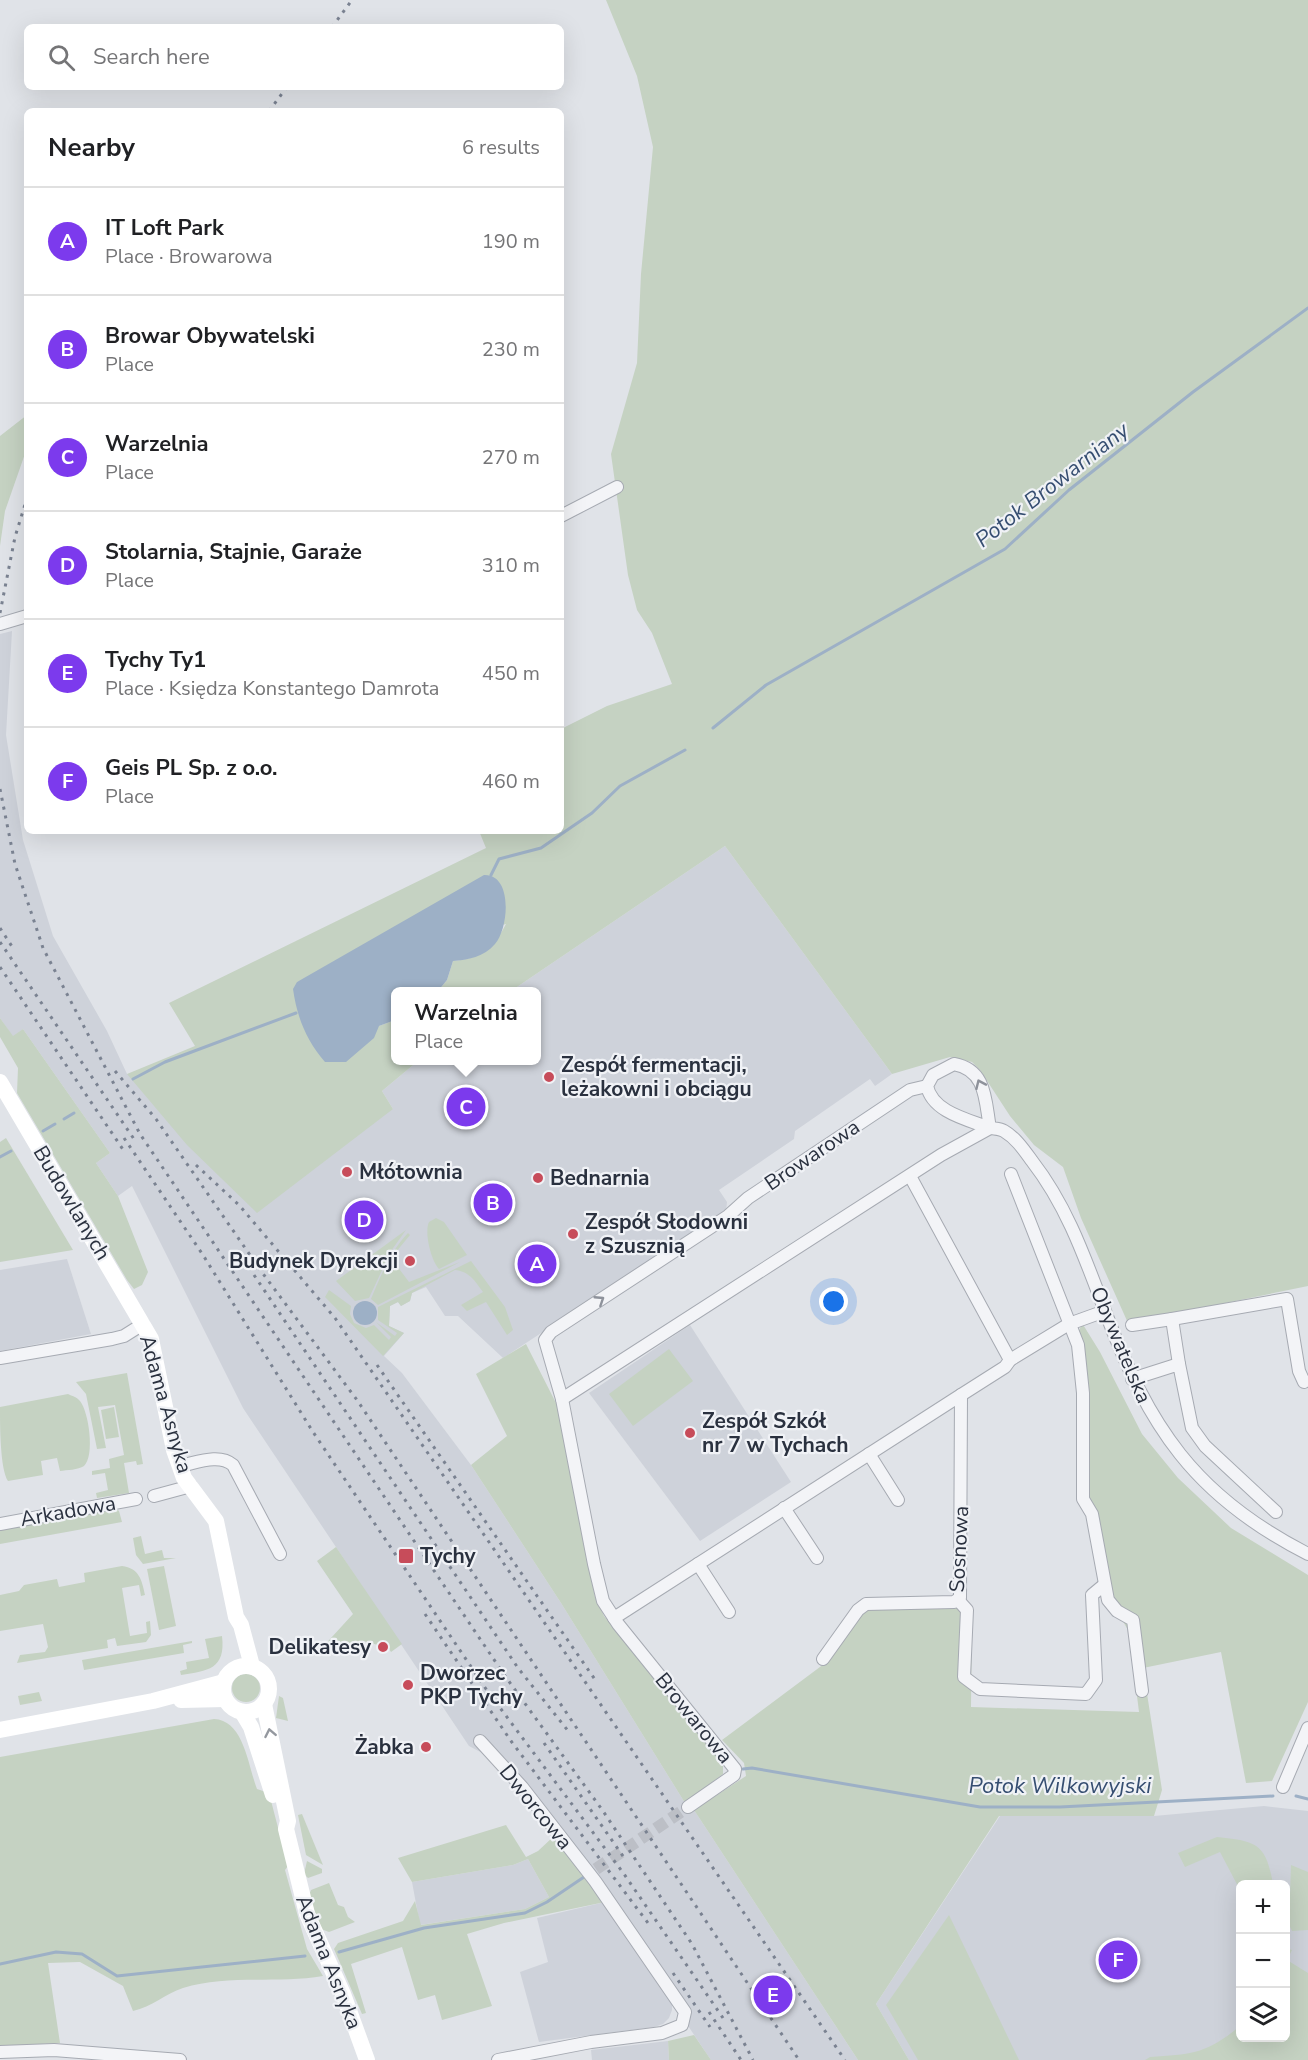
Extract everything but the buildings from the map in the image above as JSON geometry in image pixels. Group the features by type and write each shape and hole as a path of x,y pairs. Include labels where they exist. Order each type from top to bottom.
{"street":[{"path":"564,514 617,487"},
{"path":"0,624 24,616"},
{"path":"562,1399 910,1176 990,1128 983,1086 970,1069 954,1064 948,1066 933,1075 927,1086"},
{"name":"Budowlanych","path":"0,1082 143,1324"},
{"name":"Obywatelska","path":"927,1086 930,1097 943,1109 990,1128 1000,1129 1015,1140 1054,1192 1072,1225 1132,1380 1160,1429 1195,1471 1239,1510 1308,1554"},
{"name":"Browarowa","path":"688,1807 734,1775 735,1769 614,1618 603,1601 562,1399 545,1345 551,1332 728,1216 748,1198 910,1090 927,1086"},
{"name":"Obywatelska","path":"1011,1174 1078,1345 1083,1393 1083,1499 1092,1514 1104,1585"},
{"path":"910,1176 1010,1360"},
{"path":"1132,1325 1287,1299 1299,1371 1304,1382"},
{"path":"614,1618 1005,1367 1010,1360 1069,1324 1105,1311"},
{"path":"1172,1318 1191,1428 1205,1446 1276,1512"},
{"path":"0,1358 112,1339 143,1324"},
{"name":"Adama Asnyka","path":"143,1324 156,1353 179,1466 216,1521 236,1617 234,1668"},
{"path":"1132,1380 1179,1364"},
{"name":"Sosnowa","path":"823,1659 858,1610 866,1604 958,1600 962,1523 961,1395"},
{"path":"869,1454 898,1500"},
{"path":"179,1466 219,1459 227,1460 233,1465 280,1554"},
{"path":"154,1496 191,1486"},
{"name":"Arkadowa","path":"0,1524 136,1499"},
{"path":"784,1508 816,1558"},
{"name":"Obywatelska","path":"1285,1539 1308,1546"},
{"path":"698,1564 729,1612"},
{"path":"958,1600 967,1610 964,1677 980,1689 1086,1694 1096,1680 1092,1595 1104,1585 1108,1600 1116,1611 1133,1620 1142,1691"},
{"name":"Adama Asnyka","path":"236,1617 257,1669"},
{"path":"234,1668 257,1669 270,1688 264,1704 250,1712 235,1709 224,1690 234,1668"},
{"path":"0,1730 224,1690"},
{"name":"Adama Asnyka","path":"264,1704 288,1821 286,1829"},
{"name":"Adama Asnyka","path":"242,1712 251,1727 286,1829 307,1914 344,1994 367,2060"},
{"path":"1283,1787 1308,1728"},
{"name":"Dworcowa","path":"480,1741 593,1872 684,2009 684,2021 672,2030 662,2033 591,2042 498,2060"},
{"path":"0,2052 180,2060"}],"shaded area":[{"path":"12,631 6,735 23,840 53,936 107,1031 127,1074 393,1109 382,1091 413,1065 541,1065 541,987 517,987 725,846 892,1074 875,1086 870,1079 795,1131 794,1139 719,1190 727,1202 726,1211 720,1216 503,1358 458,1316 445,1316 426,1287 412,1293 410,1301 401,1306 398,1302 390,1306 389,1326 404,1333 384,1356 402,1373 471,1465 561,1603 685,1803 694,1810 858,2060 711,2060 672,2002 669,2018 663,2024 654,2027 539,2042 520,1972 548,1962 537,1918 605,1902 545,1826 542,1817 486,1755 469,1746 243,1408 132,1186 118,1196 96,1163 110,1153 23,1029 13,1037 0,1018 0,634"},
{"path":"67,1259 91,1334 0,1351 0,1270"},
{"name":"Zespół Szkół nr 7 w Tychach","path":"690,1325 791,1482 700,1541 589,1393"},
{"path":"1264,1806 1308,1811 1308,2060 909,2060 876,2004 1000,1816 1154,1816"},
{"path":"528,1859 549,1897 525,1909 420,1925 412,1882 513,1865"},
{"path":"668,2041 669,2060 592,2060 591,2050"}],"green space":[{"path":"606,0 1308,0 1308,1286 1128,1323 1081,1218 1063,1167 1034,1145 1010,1116 980,1070 972,1062 950,1057 892,1074 725,846 517,987 441,987 447,980 453,961 472,958 485,951 496,940 506,924 297,982 379,1026 391,1022 391,1065 413,1065 382,1091 393,1109 257,1213 187,1145 127,1074 195,1046 169,1003 486,848 480,834 564,834 564,728 607,706 672,684 652,633 637,610 628,575 611,454 637,363 641,274 653,147 637,76"},
{"path":"24,417 24,457 5,511 0,546 0,436"},
{"path":"0,1018 13,1036 23,1029 110,1153 96,1163 118,1196 148,1272 142,1285 134,1289 127,1280 17,1093 18,1068 0,1037"},
{"path":"6,1138 73,1250 0,1262 0,1142"},
{"path":"436,1218 444,1222 467,1255 439,1269 431,1253 427,1232 429,1222"},
{"path":"406,1230 391,1251 369,1298 355,1301 336,1281"},
{"path":"408,1233 410,1235 391,1258 409,1282 460,1262 378,1305 371,1299 391,1256"},
{"path":"471,1261 505,1307 513,1330 507,1335 486,1302 467,1311 461,1305 483,1292 471,1277 460,1271 455,1270 412,1293 410,1301 401,1306 398,1302 390,1306 389,1326 404,1333 383,1356 325,1297 329,1290 351,1306 350,1314 354,1323 366,1328 374,1325 389,1340 391,1337 376,1322 395,1336 397,1333 378,1320 378,1307"},
{"path":"1082,1323 1100,1352 1142,1434 1178,1478 1231,1528 1308,1575 1308,1702 1272,1781 1246,1783 1221,1652 1143,1668 1162,1790 1154,1816 999,1816 876,2004 909,2060 858,2060 694,1810 746,1776 744,1763 722,1740 828,1661 861,1614 880,1605 972,1605 971,1707 1139,1712 1129,1632 1110,1598 1089,1501 1088,1392 1079,1331"},
{"path":"526,1344 557,1405 595,1597 604,1616 723,1762 723,1774 685,1803 561,1603 471,1465 507,1436 476,1374"},
{"path":"669,1349 693,1381 633,1426 609,1394"},
{"path":"127,1373 143,1464 137,1465 136,1461 124,1463 129,1493 97,1498 96,1493 108,1490 105,1473 92,1475 92,1471 110,1468 109,1459 124,1455 115,1405 98,1407 106,1448 97,1449 86,1394 76,1382"},
{"path":"68,1394 80,1401 86,1414 90,1444 84,1466 60,1471 57,1458 41,1461 43,1475 8,1481 2,1457 0,1407"},
{"path":"114,1407 119,1437 106,1439 101,1410"},
{"path":"114,1507 119,1511 122,1522 0,1544 0,1527"},
{"path":"141,1536 145,1554 162,1550 164,1558 176,1558 143,1564 136,1555 133,1538"},
{"path":"336,1547 402,1644 391,1652 384,1641 378,1645 363,1641 320,1650 353,1614 317,1561"},
{"path":"122,1566 136,1572 143,1584 145,1595 141,1596 139,1585 122,1588 130,1636 147,1633 146,1622 150,1621 151,1635 146,1642 117,1646 115,1638 107,1640 108,1648 17,1663 20,1655 45,1652 48,1647 43,1624 0,1631 0,1595 19,1591 24,1585 57,1579 59,1587 85,1582 84,1573"},
{"path":"164,1566 176,1626 159,1630 147,1569"},
{"path":"222,1636 221,1655 218,1662 207,1670 181,1675 180,1671 187,1669 186,1662 209,1658 205,1639"},
{"path":"192,1641 192,1643 183,1645 184,1653 84,1670 82,1660"},
{"path":"246,1674 256,1678 260,1688 256,1698 246,1702 236,1698 232,1688 236,1678"},
{"path":"39,1692 42,1701 20,1705 18,1696"},
{"path":"279,1696 283,1698 288,1721 276,1718"},
{"path":"214,1719 224,1721 232,1727 243,1746 257,1789 269,1793 288,1866 285,1870 307,1949 323,1976 218,1981 200,1984 183,1988 133,2011 123,1986 80,1962 48,1963 60,2043 0,2046 0,1757"},
{"path":"302,1814 323,1865 306,1855 298,1815"},
{"path":"506,1825 526,1857 538,1851 553,1837 605,1902 504,1923 467,1934 492,2006 442,2020 435,1995 418,2000 402,1947 351,1964 366,2013 362,2014 334,1949 338,1943 403,1921 415,1901 421,1925 525,1909 549,1897 528,1859 513,1865 412,1882 398,1858"},
{"path":"1217,1837 1241,1840 1257,1847 1262,1852 1267,1860 1272,1880 1236,1880 1236,1882 1220,1852 1185,1867 1178,1853"},
{"path":"307,1861 322,1869 322,1873 308,1878 304,1874"},
{"path":"1291,1865 1308,1872 1308,1930 1292,1931"},
{"path":"329,1883 338,1905 344,1907 348,1917 355,1922 329,1932 321,1929 309,1895 311,1890"},
{"path":"949,1915 1019,2060 918,2060 886,2005"},
{"path":"1290,1962 1308,1973 1308,2060 1145,2060 1150,2057 1198,2051 1236,2029 1236,2042 1290,2042"},
{"path":"694,2035 711,2060 669,2060 668,2041"}],"water":[{"path":"484,875 493,877 500,883 506,903 503,926 495,944 476,957 453,961 447,980 441,987 391,987 391,1022 379,1026 374,1038 346,1062 325,1062 308,1037 300,1019 293,989 297,982"},
{"path":"365,1301 374,1304 377,1313 374,1322 365,1325 356,1322 353,1313 356,1304"}],"waterway":[{"name":"Potok Browarniany","path":"713,728 766,685 1005,549 1069,490 1193,392 1308,308"},
{"name":"Potok Browarniany","path":"564,832 592,813 620,786 685,750"},
{"name":"Potok Browarniany","path":"491,875 499,859 541,848 561,834"},
{"path":"133,1079 165,1062 296,1013"},
{"path":"64,1119 74,1113"},
{"path":"43,1131 55,1124"},
{"path":"0,1157 11,1151"},
{"name":"Potok Wilkowyjski","path":"743,1769 752,1768 980,1807 1060,1807 1273,1796"},
{"name":"Potok Wilkowyjski","path":"1296,1796 1308,1799"},
{"name":"Potok Wilkowyjski","path":"339,1952 424,1928 525,1913 547,1902 584,1877"},
{"name":"Potok Wilkowyjski","path":"0,1964 56,1952 82,1954 117,1976 305,1956"}],"tunnel":[{"path":"596,1869 688,1807"}],"railway":[{"path":"334,24 352,0"},
{"path":"271,108 285,90"},
{"path":"0,613 15,537 24,508"},
{"path":"0,789 15,864 43,948 140,1134 505,1676 603,1811 692,1944 753,2060"},
{"path":"0,928 13,948"},
{"path":"0,942 136,1142"},
{"path":"0,967 124,1151"},
{"path":"115,1071 156,1119 261,1271 357,1400 799,2060"},
{"path":"124,1138 203,1255 313,1432 486,1689 624,1874 723,2018"},
{"path":"196,1165 239,1205 335,1318 845,2060"},
{"path":"254,1275 518,1668 569,1732"},
{"path":"377,1365 596,1681"},
{"path":"425,1614 511,1741 648,1923"},
{"path":"544,1743 625,1859"},
{"path":"673,1973 710,2027"},
{"path":"709,2012 741,2060"}],"place":[{"name":"Zespół fermentacji, leżakowni i obciągu","path":"549,1077"},
{"name":"Warzelnia","path":"466,1107"},
{"name":"Młótownia","path":"347,1172"},
{"name":"Bednarnia","path":"538,1178"},
{"name":"Browar Obywatelski","path":"493,1203"},
{"name":"Stolarnia, Stajnie, Garaże","path":"364,1220"},
{"name":"Zespół Słodowni z Szusznią","path":"573,1234"},
{"name":"Budynek Dyrekcji","path":"410,1261"},
{"name":"IT Loft Park","path":"537,1264"},
{"name":"Zespół Szkół nr 7 w Tychach","path":"690,1433"},
{"name":"Tychy","path":"406,1556"},
{"name":"Delikatesy","path":"383,1647"},
{"name":"Dworzec PKP Tychy","path":"408,1685"},
{"name":"Żabka","path":"426,1747"},
{"name":"Geis PL Sp. z o.o.","path":"1118,1960"},
{"name":"Tychy Ty1","path":"773,1995"}]}
